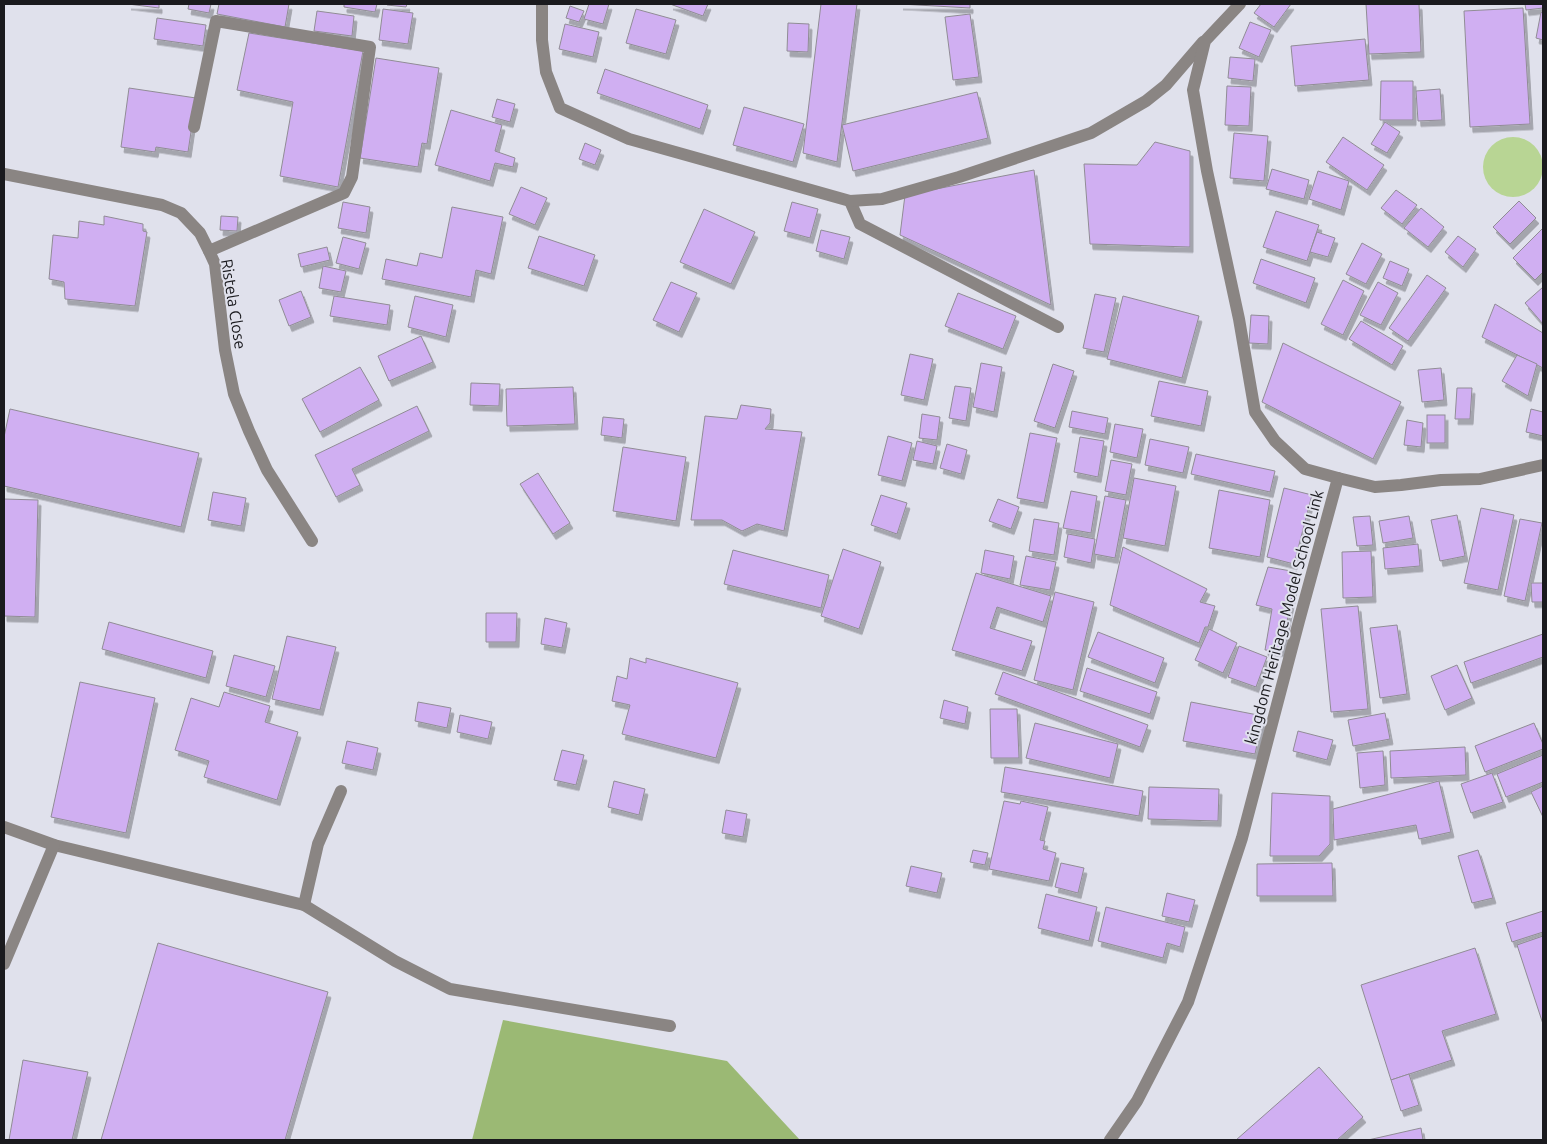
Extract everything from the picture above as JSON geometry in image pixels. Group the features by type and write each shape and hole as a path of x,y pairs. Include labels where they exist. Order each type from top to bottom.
{"street":[{"path":"542,4 542,40 546,72 560,108 629,139 850,201 882,199 959,177 1091,133 1146,101 1166,85 1205,40 1240,4"},
{"path":"194,127 216,20 370,47 352,177 344,193 209,251"},
{"name":"kingdom Heritage Model School Link","path":"1110,1140 1137,1101 1188,1002 1242,838 1338,478 1305,468 1275,441 1255,412 1239,319 1207,171 1193,90 1205,40"},
{"name":"Ristela Close","path":"4,174 162,205 181,213 200,233 214,264 225,350 234,394 267,470 312,541"},
{"path":"850,201 860,224 1058,327"},
{"path":"1338,478 1375,487 1441,480 1480,479 1543,465"},
{"path":"304,905 318,844 341,792"},
{"path":"4,827 54,845 304,905 395,961 450,989 670,1026"},
{"path":"4,964 54,845"}],"green space":[{"path":"1513,137 1530,142 1538,150 1543,167 1538,184 1530,192 1513,197 1496,192 1488,184 1483,167 1488,150 1496,142"},
{"path":"503,1020 727,1061 800,1140 472,1140"}],"building":[{"path":"128,4 159,4 159,8"},
{"path":"189,4 211,4 209,13 188,9"},
{"path":"219,4 289,4 285,27 217,14"},
{"path":"344,4 377,4 375,12 344,7"},
{"path":"387,4 407,4 406,7"},
{"path":"589,4 609,4 603,24 584,19"},
{"path":"670,4 708,4 703,16"},
{"path":"821,4 857,4 837,162 803,153"},
{"path":"900,4 970,4 970,8"},
{"path":"1261,4 1291,4 1274,27 1254,13"},
{"path":"1366,4 1419,4 1421,52 1369,54"},
{"path":"1525,4 1543,4 1543,8 1526,10"},
{"path":"570,6 584,11 579,22 566,18"},
{"path":"1523,8 1530,124 1470,127 1464,11"},
{"path":"383,9 413,13 408,44 379,40"},
{"path":"636,9 676,20 666,54 626,43"},
{"path":"317,11 354,16 352,36 314,31"},
{"path":"1541,12 1543,13 1543,40 1536,38"},
{"path":"970,14 979,77 953,80 945,17"},
{"path":"157,18 206,25 203,46 154,39"},
{"path":"1250,22 1271,30 1259,57 1239,48"},
{"path":"788,23 809,24 808,52 787,51"},
{"path":"565,24 599,32 593,57 559,49"},
{"path":"249,33 363,51 338,187 280,176 293,102 237,90"},
{"path":"1365,39 1369,80 1295,86 1291,46"},
{"path":"1230,57 1255,59 1253,81 1228,78"},
{"path":"376,58 439,68 427,144 422,143 418,167 360,158"},
{"path":"605,69 708,105 700,129 597,93"},
{"path":"1381,81 1413,81 1413,120 1380,120"},
{"path":"1227,86 1251,87 1249,126 1225,125"},
{"path":"129,88 196,98 188,152 156,147 155,152 121,147"},
{"path":"1440,89 1442,120 1418,121 1416,91"},
{"path":"977,92 988,138 853,171 842,125"},
{"path":"497,99 515,104 510,122 492,117"},
{"path":"744,107 804,124 793,162 733,145"},
{"path":"451,110 502,125 495,151 515,158 513,167 495,163 490,181 435,165"},
{"path":"1385,122 1400,132 1387,153 1371,144"},
{"path":"1234,133 1268,136 1264,181 1230,178"},
{"path":"1343,137 1384,165 1367,190 1326,162"},
{"path":"1155,142 1190,151 1190,247 1090,244 1084,164 1137,165"},
{"path":"585,143 601,150 595,165 579,159"},
{"path":"1272,169 1309,180 1304,199 1266,189"},
{"path":"1034,170 1051,305 900,235 905,195"},
{"path":"1318,171 1349,181 1341,210 1309,199"},
{"path":"521,187 547,198 535,225 509,214"},
{"path":"1396,190 1417,205 1402,224 1381,208"},
{"path":"1519,201 1536,218 1510,244 1493,227"},
{"path":"343,202 370,207 366,233 338,228"},
{"path":"792,202 818,209 810,238 784,231"},
{"path":"452,207 503,217 491,274 476,270 471,297 382,279 386,259 417,266 420,253 442,258"},
{"path":"1421,208 1444,227 1428,247 1404,228"},
{"path":"704,209 755,232 731,284 680,262"},
{"path":"1276,211 1319,225 1307,261 1263,247"},
{"path":"104,216 143,224 143,231 147,232 135,306 65,299 64,282 49,279 53,235 78,238 79,221 104,225"},
{"path":"221,216 238,217 237,231 220,230"},
{"path":"1543,228 1543,272 1535,280 1513,258"},
{"path":"821,230 850,237 844,259 816,251"},
{"path":"1317,232 1335,238 1328,257 1310,252"},
{"path":"539,236 595,255 584,286 528,268"},
{"path":"1458,236 1476,249 1463,267 1445,252"},
{"path":"343,237 366,243 359,269 336,263"},
{"path":"1362,243 1382,254 1366,284 1346,274"},
{"path":"327,247 330,260 301,267 298,254"},
{"path":"1261,259 1315,278 1306,303 1253,283"},
{"path":"1390,261 1409,269 1402,286 1383,278"},
{"path":"323,266 346,271 341,292 319,288"},
{"path":"1427,275 1446,288 1408,341 1389,328"},
{"path":"1343,280 1364,291 1343,335 1321,324"},
{"path":"671,282 697,293 679,332 653,320"},
{"path":"1378,282 1398,293 1381,325 1360,315"},
{"path":"1543,287 1543,324 1525,303"},
{"path":"301,291 311,317 289,326 279,300"},
{"path":"958,293 1016,316 1003,349 945,326"},
{"path":"1095,294 1116,298 1104,352 1083,348"},
{"path":"334,296 390,305 387,325 330,316"},
{"path":"415,296 453,305 446,337 408,327"},
{"path":"1123,296 1199,316 1182,378 1107,359"},
{"path":"1495,304 1543,333 1543,368 1482,337"},
{"path":"1251,315 1269,316 1268,344 1249,343"},
{"path":"1361,321 1403,346 1392,365 1349,339"},
{"path":"421,336 433,362 389,381 378,356"},
{"path":"1283,343 1401,402 1373,459 1262,402"},
{"path":"910,354 933,359 924,400 901,395"},
{"path":"1517,355 1537,364 1528,396 1502,381"},
{"path":"981,363 1002,367 994,412 973,407"},
{"path":"1053,364 1074,371 1055,428 1034,421"},
{"path":"360,367 379,400 320,432 302,399"},
{"path":"1441,368 1444,400 1422,402 1418,370"},
{"path":"1159,381 1208,391 1201,426 1151,416"},
{"path":"471,383 500,384 499,406 470,405"},
{"path":"955,386 971,388 966,421 949,418"},
{"path":"573,387 575,424 507,426 506,389"},
{"path":"1457,388 1472,388 1470,419 1455,419"},
{"path":"741,405 771,409 770,423 765,429 802,432 784,531 757,524 742,531 722,520 691,520 705,416 737,419"},
{"path":"417,406 429,431 352,469 360,485 336,497 315,455"},
{"path":"10,409 199,453 181,527 4,486 4,437"},
{"path":"1531,409 1543,412 1543,436 1526,432"},
{"path":"1072,411 1108,418 1105,434 1069,427"},
{"path":"922,414 940,417 937,440 919,438"},
{"path":"1427,415 1445,415 1445,443 1427,443"},
{"path":"603,417 624,419 622,438 601,435"},
{"path":"1407,420 1423,423 1421,447 1404,445"},
{"path":"1115,424 1143,429 1137,458 1110,452"},
{"path":"1030,433 1057,438 1044,503 1017,498"},
{"path":"888,436 912,443 902,481 878,475"},
{"path":"1080,437 1104,441 1098,477 1074,472"},
{"path":"1150,439 1189,447 1183,473 1145,465"},
{"path":"917,441 937,446 933,464 913,460"},
{"path":"947,444 967,450 961,474 940,468"},
{"path":"623,447 686,457 676,521 613,511"},
{"path":"1196,454 1275,471 1270,492 1191,474"},
{"path":"1111,460 1132,464 1126,495 1105,491"},
{"path":"538,473 570,523 553,534 520,484"},
{"path":"1134,478 1176,486 1165,546 1123,538"},
{"path":"1284,488 1312,495 1294,564 1267,557"},
{"path":"1219,490 1270,500 1260,557 1209,548"},
{"path":"1071,491 1097,496 1091,533 1063,528"},
{"path":"213,492 246,498 241,526 208,520"},
{"path":"881,495 907,503 897,534 871,525"},
{"path":"1105,496 1126,500 1115,558 1094,554"},
{"path":"4,499 38,500 35,617 4,616"},
{"path":"998,499 1019,507 1011,529 989,521"},
{"path":"1481,508 1514,515 1498,590 1464,583"},
{"path":"1457,515 1465,556 1440,561 1431,520"},
{"path":"1370,516 1373,545 1357,546 1353,517"},
{"path":"1409,516 1413,538 1383,543 1379,521"},
{"path":"1034,519 1059,523 1054,555 1029,551"},
{"path":"1520,519 1542,523 1525,601 1504,596"},
{"path":"1068,534 1095,539 1091,563 1064,557"},
{"path":"1418,544 1420,566 1385,569 1383,548"},
{"path":"1123,547 1207,589 1200,602 1215,606 1208,627 1205,627 1199,643 1110,605"},
{"path":"843,549 881,562 859,629 821,616"},
{"path":"733,550 829,575 821,608 724,584"},
{"path":"985,550 1014,556 1010,579 981,573"},
{"path":"1371,551 1373,597 1343,598 1342,552"},
{"path":"1026,556 1056,562 1050,590 1020,585"},
{"path":"1268,567 1297,572 1281,651 1265,650 1272,609 1256,605"},
{"path":"976,573 1051,596 1043,622 997,607 990,628 1032,641 1022,671 952,650"},
{"path":"1531,583 1543,583 1543,602 1532,602"},
{"path":"1055,592 1094,602 1073,690 1034,680"},
{"path":"1358,606 1368,709 1331,712 1321,609"},
{"path":"486,613 517,613 516,642 486,642"},
{"path":"545,618 567,623 562,648 541,644"},
{"path":"109,622 213,651 206,678 102,649"},
{"path":"1397,625 1407,694 1380,698 1370,628"},
{"path":"1209,629 1237,643 1223,673 1195,660"},
{"path":"1098,632 1164,658 1155,683 1088,657"},
{"path":"1543,634 1543,657 1471,683 1464,662"},
{"path":"287,636 336,647 320,710 272,699"},
{"path":"1239,646 1267,657 1256,687 1228,677"},
{"path":"234,655 275,666 266,697 226,686"},
{"path":"630,658 646,663 646,658 738,683 716,758 622,734 630,705 612,701 617,676 627,679"},
{"path":"1457,665 1472,698 1445,710 1431,676"},
{"path":"1087,668 1157,692 1150,714 1080,691"},
{"path":"1003,672 1148,725 1140,747 995,694"},
{"path":"80,682 155,698 126,833 51,817"},
{"path":"224,692 270,706 265,722 298,732 277,800 204,777 209,761 175,750 191,698 219,707"},
{"path":"944,700 968,707 965,724 940,718"},
{"path":"418,702 451,708 447,728 415,721"},
{"path":"1191,702 1263,716 1255,754 1183,741"},
{"path":"990,709 1017,709 1019,758 991,758"},
{"path":"1385,713 1390,739 1353,746 1348,720"},
{"path":"460,715 492,722 488,739 457,732"},
{"path":"1035,723 1118,744 1110,778 1026,758"},
{"path":"1534,723 1543,744 1543,749 1485,772 1475,746"},
{"path":"1298,731 1333,740 1327,760 1293,751"},
{"path":"347,741 378,748 373,770 342,763"},
{"path":"1465,747 1466,775 1391,778 1390,751"},
{"path":"562,750 584,755 576,785 554,780"},
{"path":"1383,751 1385,785 1360,788 1357,753"},
{"path":"1543,755 1543,782 1506,797 1497,774"},
{"path":"1005,767 1143,791 1139,816 1001,792"},
{"path":"1492,773 1503,802 1471,813 1461,784"},
{"path":"614,781 645,789 639,815 608,807"},
{"path":"1439,781 1451,832 1419,839 1416,825 1334,840 1333,809"},
{"path":"1543,786 1543,817 1531,792"},
{"path":"1149,787 1219,789 1218,821 1148,819"},
{"path":"1272,793 1330,796 1330,844 1319,856 1270,856"},
{"path":"1004,801 1020,804 1021,801 1048,807 1040,840 1045,841 1043,849 1056,853 1049,881 989,869"},
{"path":"726,810 747,814 743,837 722,833"},
{"path":"973,850 988,853 985,865 970,862"},
{"path":"1478,850 1493,898 1472,903 1458,856"},
{"path":"1061,863 1084,868 1078,893 1055,887"},
{"path":"1332,863 1333,896 1257,896 1257,864"},
{"path":"911,866 942,873 937,893 906,886"},
{"path":"1167,893 1195,900 1189,922 1162,916"},
{"path":"1046,894 1097,907 1089,941 1038,928"},
{"path":"1106,907 1185,927 1180,947 1167,943 1163,958 1098,941"},
{"path":"1543,911 1543,932 1512,942 1506,923"},
{"path":"1543,936 1543,1024 1517,945"},
{"path":"158,943 328,992 285,1140 101,1140"},
{"path":"1475,948 1496,1014 1442,1031 1452,1060 1391,1080 1361,985"},
{"path":"23,1060 88,1072 72,1140 9,1140"},
{"path":"1319,1067 1363,1117 1337,1140 1236,1140"},
{"path":"1409,1074 1419,1105 1401,1111 1391,1080"},
{"path":"1421,1128 1423,1140 1368,1140"}]}
